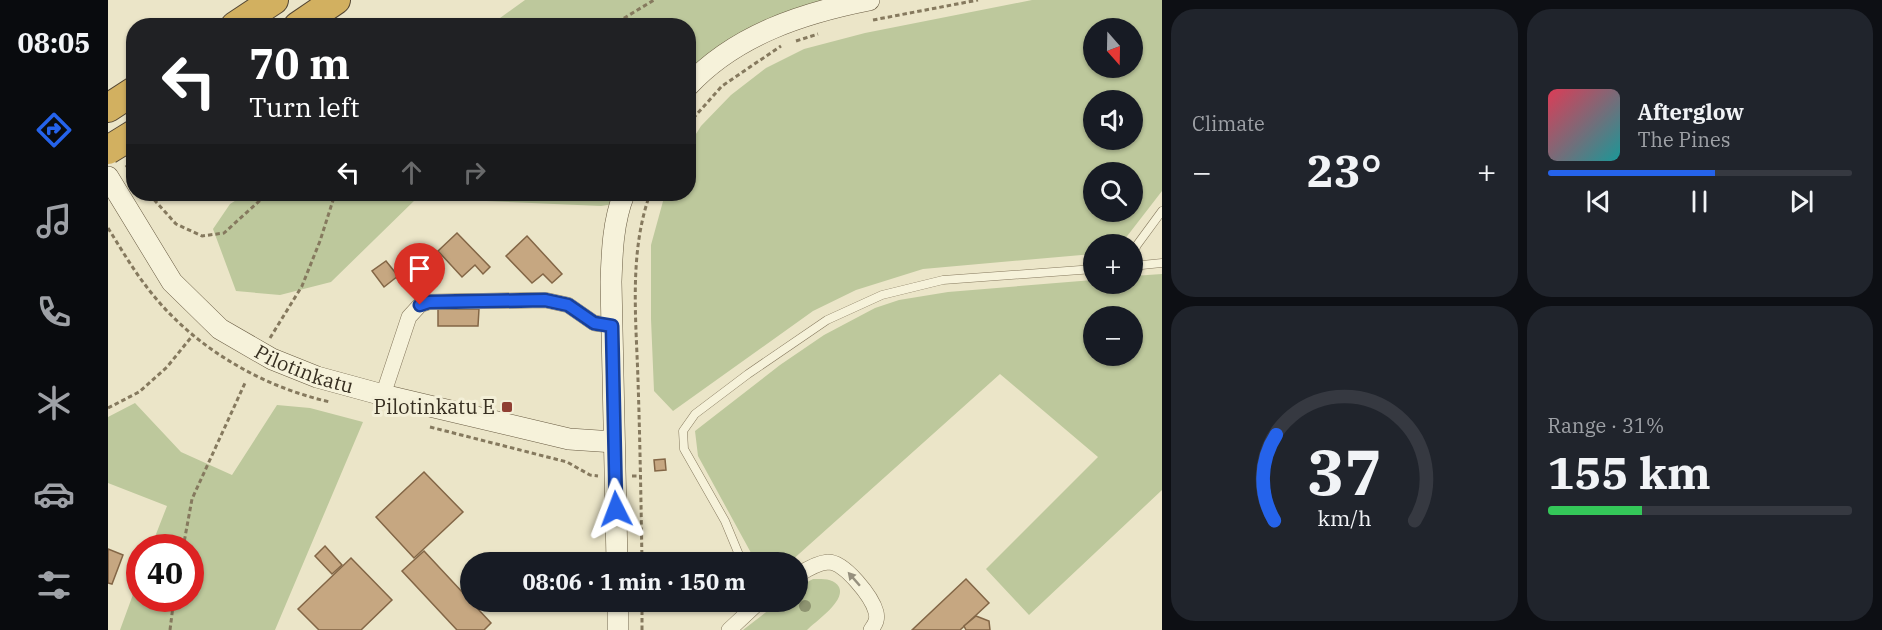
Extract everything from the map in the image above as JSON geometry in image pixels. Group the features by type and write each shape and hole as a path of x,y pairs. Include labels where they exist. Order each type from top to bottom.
{"highway":[{"path":"247,18 274,0"},
{"path":"310,18 336,0"},
{"path":"108,150 126,139"}],"street":[{"path":"696,78 732,50 776,26 807,14 869,0"},
{"name":"Pilotinkatu","path":"108,177 172,282 220,329 272,359 317,377 383,395 569,439 615,442"},
{"path":"617,552 611,282 613,244 621,201"},
{"path":"383,395 409,317 420,305 429,302 545,300 568,305 594,323 612,326"},
{"path":"808,569 829,562 843,567 868,596 876,612 876,622 871,630"},
{"path":"618,612 618,630"},
{"path":"729,630 748,612"}],"lane":[{"path":"1143,237 1162,211"},
{"path":"1143,265 1162,263"},
{"path":"738,552 725,521 684,449 683,431 696,414 748,374 827,320 882,295 942,280 1083,270"}],"path":[{"path":"624,18 654,0"},
{"path":"864,21 978,0"},
{"path":"792,42 822,32"},
{"path":"696,115 722,86 782,46"},
{"path":"155,201 176,225 202,236 224,233 259,201"},
{"path":"270,338 302,286 333,201"},
{"path":"642,552 636,304 637,256 643,213 647,201"},
{"path":"108,408 139,392 167,367 193,335"},
{"path":"186,534 192,499 245,382"},
{"path":"170,630 172,612"},
{"path":"642,612 642,630"}],"green space":[{"path":"525,0 869,0 807,14 696,82 696,18 500,18"},
{"path":"1032,0 1162,0 1162,191 1143,216 1143,162 1083,162 1083,222 1138,222 1129,234 1083,234 1083,255 923,269 856,290 813,311 673,411 654,391 651,245 663,201 696,201 696,134 701,126 731,95 766,68 804,49 865,33"},
{"path":"235,201 414,201 331,282 280,295 236,291 213,229 230,204"},
{"path":"486,201 622,201 601,206"},
{"path":"1162,274 1162,490 1029,615 986,569 1098,457 1000,374 801,552 751,552 698,456 695,431 780,365 824,335 875,308 899,300 948,292 1083,281 1083,294 1143,294 1143,275"},
{"path":"135,403 181,452 232,475 277,405 310,408 363,422 275,630 120,630 127,612 204,612 204,534 156,534 167,506 108,483 108,417"},
{"path":"813,579 828,580 837,584 840,592 834,604 807,630 743,630 766,612 808,612 808,582"}],"building":[{"path":"457,233 490,267 483,274 475,265 462,277 438,251"},
{"path":"527,236 562,274 552,283 543,274 532,283 506,256"},
{"path":"386,261 398,276 384,287 372,271"},
{"path":"438,309 479,309 478,326 438,326"},
{"path":"665,459 666,470 655,471 654,460"},
{"path":"424,472 463,512 414,558 376,517"},
{"path":"325,546 342,565 332,574 315,556"},
{"path":"108,549 123,555 112,584 108,583"},
{"path":"424,551 460,590 460,612 481,612 491,623 484,630 457,630 402,571"},
{"path":"351,558 392,600 361,630 319,630 298,609"},
{"path":"966,579 989,603 960,630 912,630"},
{"path":"976,616 989,621 990,630 966,630 964,626"}],"place":[{"name":"Pilotinkatu E","path":"507,407"}],"route":[{"path":"420,305 429,302 545,300 568,305 594,323 612,326 616,509"}]}
